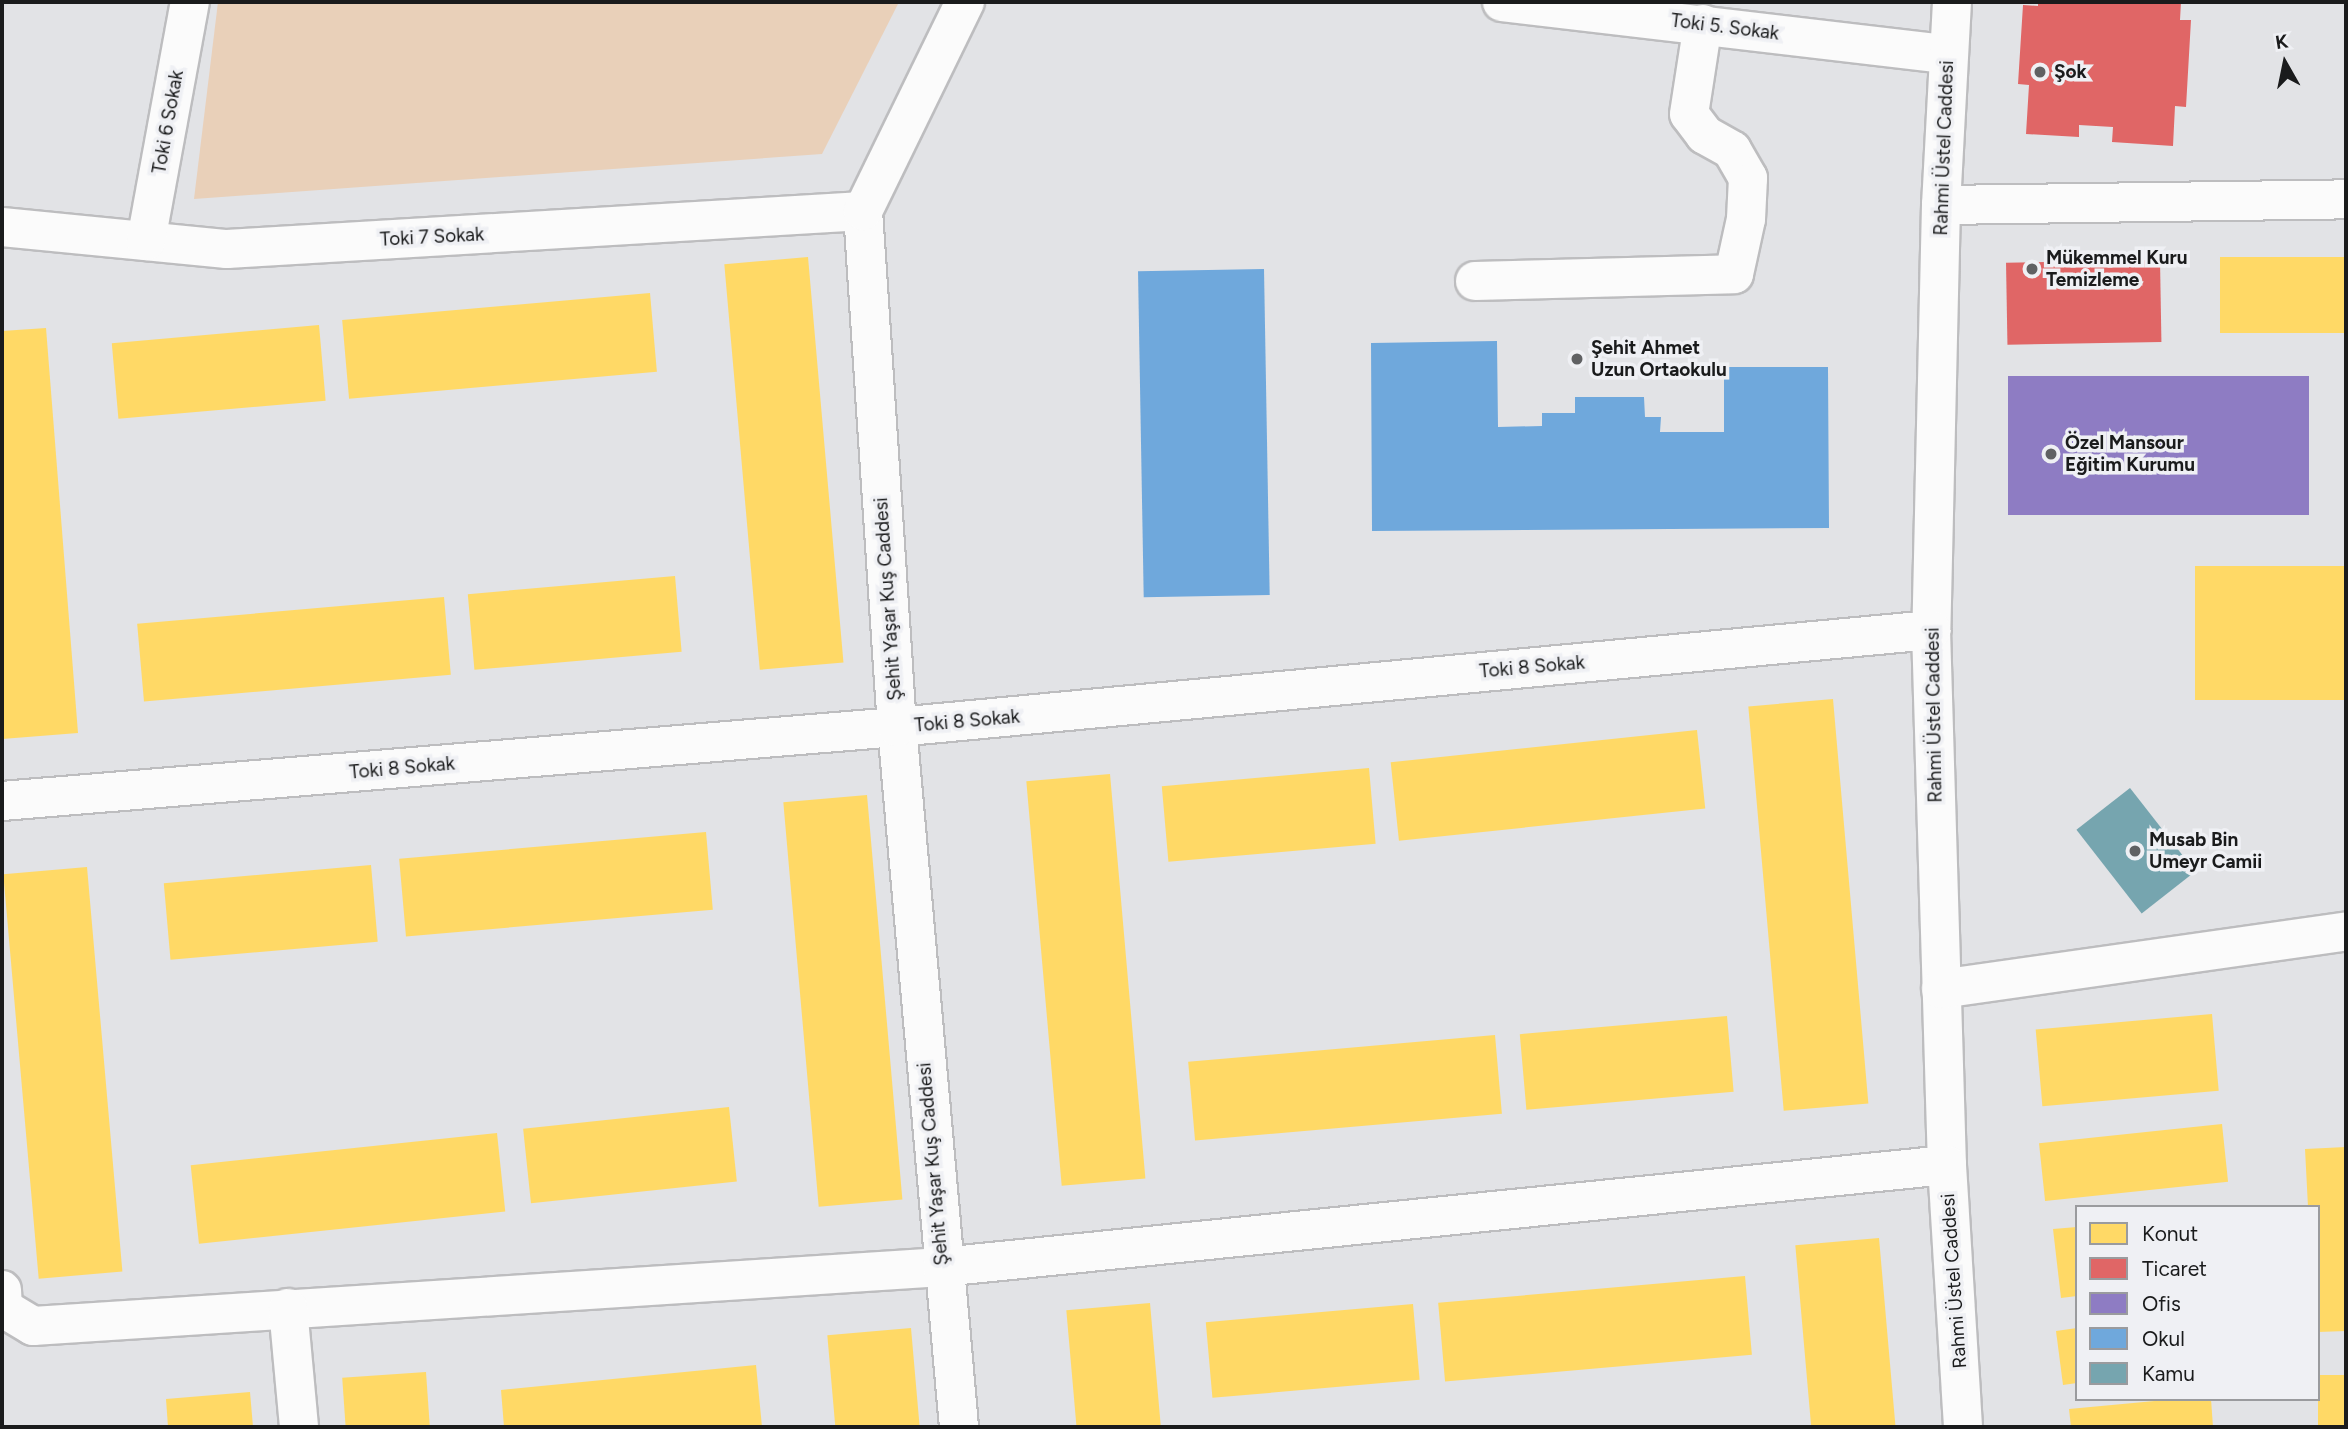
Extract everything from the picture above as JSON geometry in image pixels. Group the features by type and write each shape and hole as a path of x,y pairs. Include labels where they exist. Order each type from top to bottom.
{"street":[{"name":"Toki 6 Sokak","path":"146,241 190,2"},
{"name":"Şehit Yaşar Kuş Caddesi","path":"959,1427 942,1266 897,727 863,211 965,2"},
{"name":"Toki 5. Sokak","path":"1502,2 1948,54"},
{"name":"Rahmi Üstel Caddesi","path":"1952,2 1941,205 1931,630 1947,1165 1963,1427"},
{"path":"1475,281 1734,274 1746,219 1748,178 1731,150 1706,135 1689,114 1703,24"},
{"path":"1941,205 2346,199"},
{"name":"Toki 7 Sokak","path":"2,227 227,249 863,211"},
{"name":"Toki 8 Sokak","path":"2,801 897,727 1931,630"},
{"path":"1941,989 2346,931"},
{"path":"2,1290 3,1308 33,1326 942,1266 1947,1165"},
{"path":"288,1308 299,1427"}],"shaded area":[{"path":"218,2 899,2 822,154 194,199"}],"building: Konut":[{"path":"808,257 843,662 760,670 724,264"},
{"path":"2220,257 2346,257 2346,333 2220,333"},
{"path":"650,293 657,372 349,399 342,320"},
{"path":"319,325 326,401 118,419 112,343"},
{"path":"46,328 78,733 2,739 2,331"},
{"path":"2195,566 2346,566 2346,700 2195,700"},
{"path":"675,576 682,652 474,670 468,594"},
{"path":"444,597 451,675 144,702 137,624"},
{"path":"1833,699 1868,1103 1784,1111 1748,706"},
{"path":"1697,730 1705,809 1399,841 1391,762"},
{"path":"1369,768 1376,844 1168,862 1162,786"},
{"path":"1110,774 1145,1178 1062,1186 1026,781"},
{"path":"867,795 902,1199 819,1207 783,802"},
{"path":"706,832 713,910 406,937 399,859"},
{"path":"371,865 378,942 171,960 164,883"},
{"path":"87,867 122,1271 39,1279 3,874"},
{"path":"2212,1014 2219,1091 2042,1106 2036,1029"},
{"path":"1727,1016 1734,1092 1526,1110 1520,1034"},
{"path":"1495,1035 1502,1114 1195,1141 1188,1062"},
{"path":"729,1107 737,1182 531,1203 523,1129"},
{"path":"2222,1124 2228,1182 2045,1201 2039,1143"},
{"path":"497,1133 505,1212 199,1244 191,1165"},
{"path":"2346,1147 2346,1331 2320,1332 2320,1205 2308,1205 2305,1149"},
{"path":"2075,1227 2075,1296 2061,1298 2053,1229"},
{"path":"1879,1238 1896,1427 1811,1427 1795,1245"},
{"path":"1745,1276 1752,1355 1445,1382 1438,1303"},
{"path":"1150,1303 1161,1427 1077,1427 1066,1310"},
{"path":"1413,1304 1420,1380 1212,1398 1206,1322"},
{"path":"911,1328 920,1427 835,1427 827,1335"},
{"path":"2075,1328 2075,1383 2063,1385 2056,1331"},
{"path":"756,1365 762,1427 504,1427 501,1390"},
{"path":"426,1372 430,1427 346,1427 342,1378"},
{"path":"2320,1375 2346,1375 2346,1427 2318,1427"},
{"path":"250,1392 253,1427 168,1427 166,1399"},
{"path":"2155,1401 2211,1401 2213,1427 2071,1427 2069,1409"}],"building: Ticaret":[{"path":"2038,2 2181,2 2180,20 2191,20 2186,107 2175,106 2173,146 2112,142 2113,127 2079,125 2079,137 2026,134 2029,85 2018,84 2023,5 2038,6"},
{"path":"2160,260 2161,342 2007,345 2006,263"}],"building: Ofis":[{"path":"2008,376 2309,376 2309,515 2008,515"}],"building: Okul":[{"path":"1264,269 1270,595 1144,597 1138,271"},
{"path":"1497,341 1498,427 1542,426 1542,413 1575,413 1575,397 1644,397 1645,417 1661,417 1660,432 1724,432 1724,367 1828,367 1829,528 1372,531 1371,343"}],"building: Kamu":[{"name":"Musab Bin Umeyr Camii","path":"2130,788 2195,872 2142,913 2076,830"}],"place":[{"name":"Şok","path":"2040,72"},
{"name":"Mükemmel Kuru Temizleme","path":"2032,269"},
{"name":"Şehit Ahmet Uzun Ortaokulu","path":"1577,359"},
{"name":"Özel Mansour Eğitim Kurumu","path":"2051,454"},
{"name":"Musab Bin Umeyr Camii","path":"2135,851"}]}
